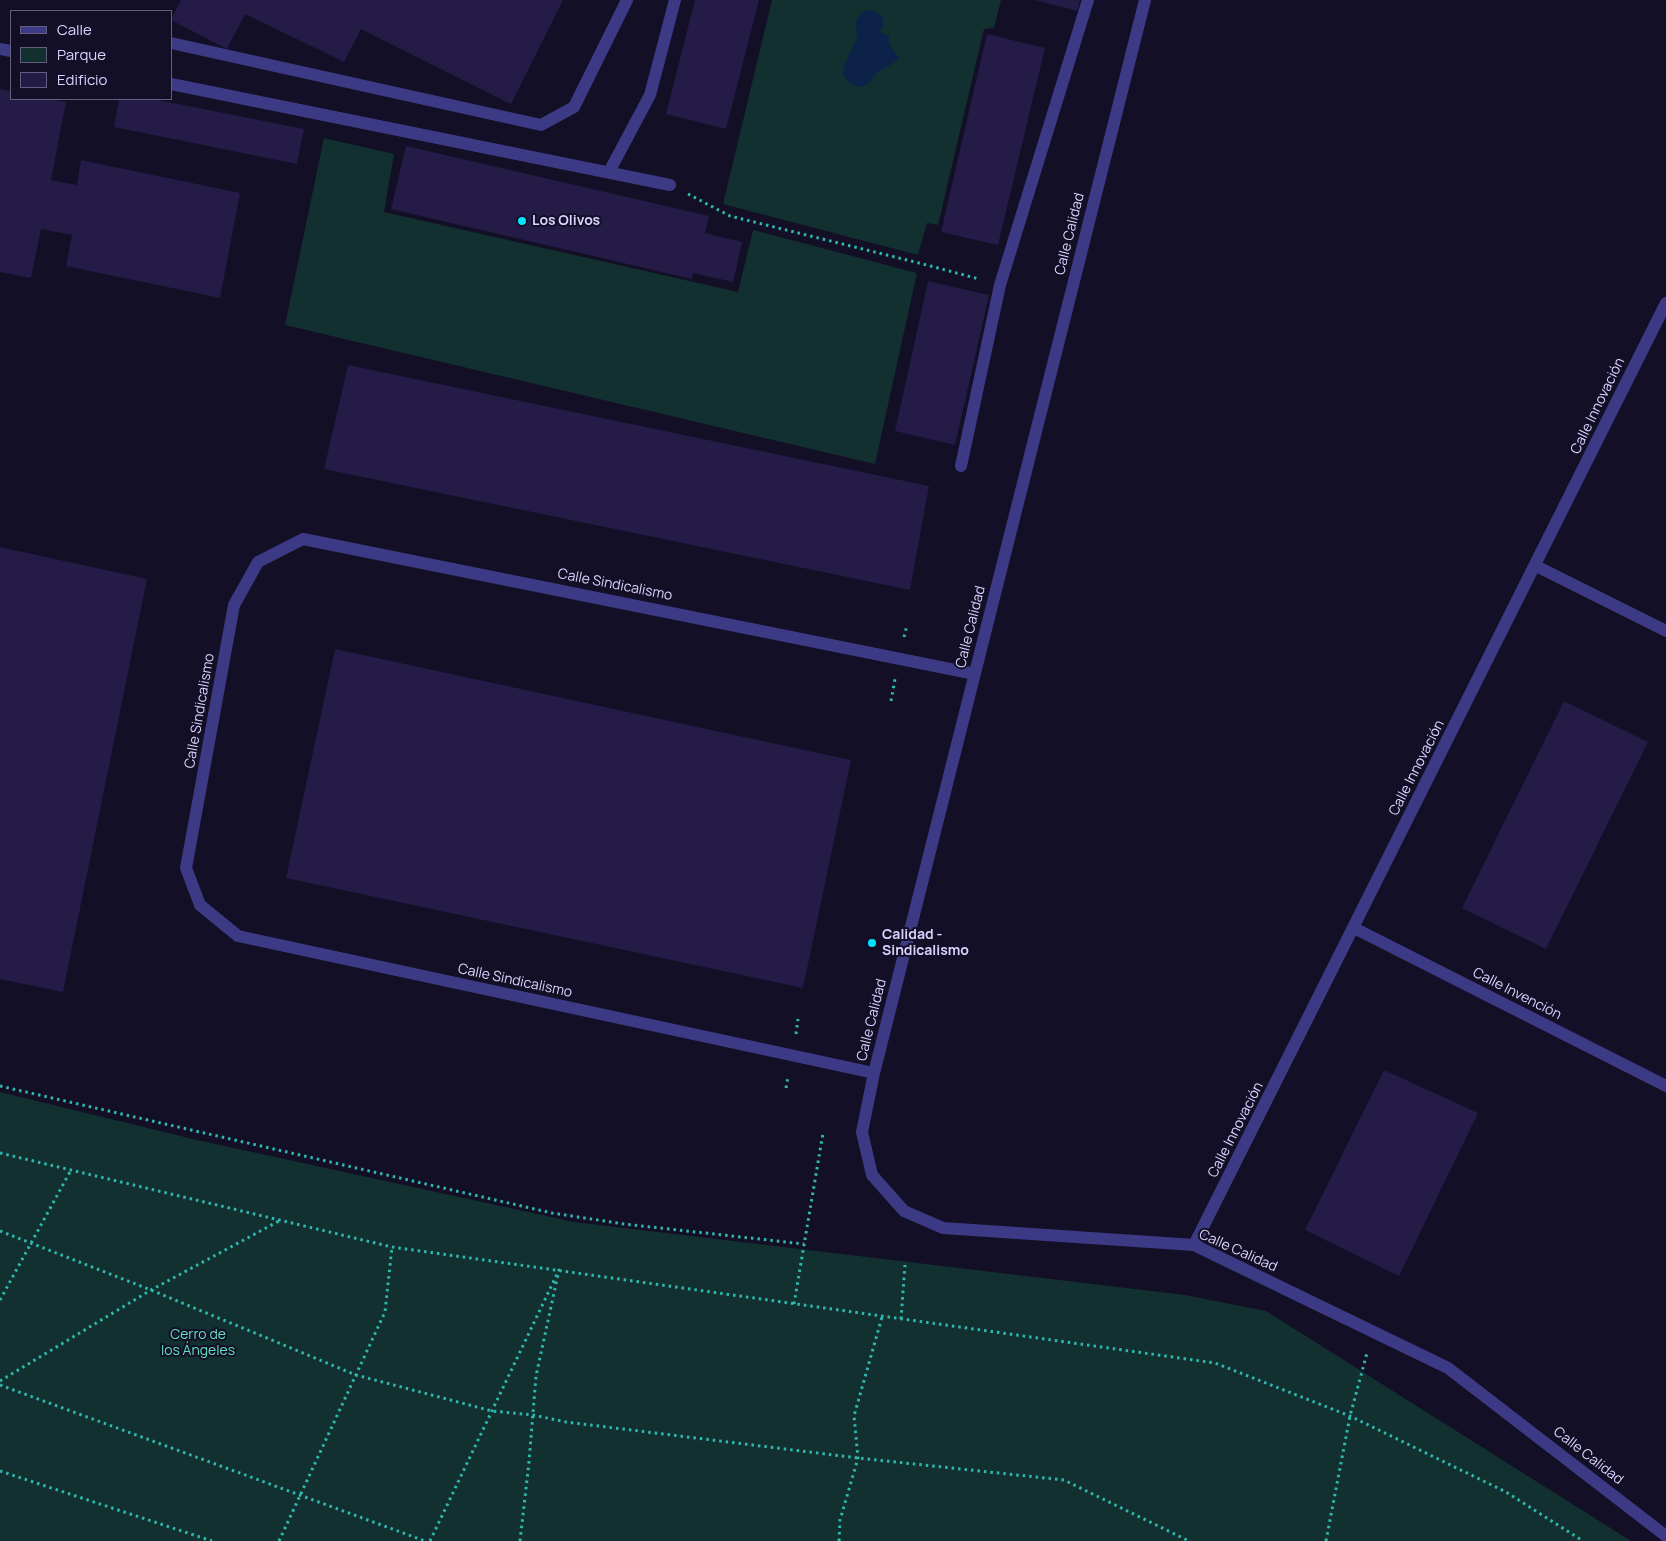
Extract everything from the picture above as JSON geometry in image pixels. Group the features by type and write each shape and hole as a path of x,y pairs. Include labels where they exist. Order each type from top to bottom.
{"street":[{"path":"172,43 541,126 574,107 627,0"},
{"path":"609,172 650,95 675,0"},
{"path":"961,466 1000,285 1088,0"},
{"name":"Calle Calidad","path":"1145,0 874,1073 862,1132 872,1175 904,1211 943,1228 1194,1245 1448,1368 1666,1536"},
{"path":"172,84 670,184"},
{"name":"Calle Innovación","path":"1194,1245 1536,566 1666,303"},
{"name":"Calle Sindicalismo","path":"874,1073 238,936 200,904 186,868 234,605 258,562 303,539 974,674"},
{"path":"1536,566 1666,631"},
{"name":"Calle Invención","path":"1354,928 1666,1086"}],"path":[{"path":"670,184 730,216 1000,285"},
{"path":"0,1086 552,1214 804,1244"},
{"path":"794,1304 823,1133"},
{"path":"0,1153 392,1247 1215,1363 1350,1416 1506,1492 1583,1541"},
{"path":"0,1300 71,1170"},
{"path":"0,1381 151,1290 280,1220"},
{"path":"0,1231 151,1290 356,1375 492,1412 533,1414 566,1422 858,1458 1064,1480 1188,1541"},
{"path":"279,1541 386,1312 392,1247"},
{"path":"901,1319 905,1265"},
{"path":"430,1541 559,1270"},
{"path":"520,1541 536,1376 559,1270"},
{"path":"839,1541 840,1520 858,1458 854,1416 882,1317"},
{"path":"1326,1541 1350,1416 1373,1331"},
{"path":"0,1385 425,1541"},
{"path":"0,1471 212,1541"}],"green space":[{"path":"772,0 1001,0 994,28 984,29 938,225 927,223 918,255 723,204"},
{"path":"324,138 394,154 384,212 738,292 753,230 917,273 875,464 285,325"},
{"name":"Cerro de los Ángeles","path":"0,1092 197,1140 574,1222 1185,1295 1266,1311 1631,1541 0,1541"}],"water":[{"path":"868,10 877,12 883,18 884,26 880,32 889,36 889,43 899,59 876,74 868,84 859,87 849,83 843,75 845,64 857,38 856,21 860,14"}],"building":[{"path":"181,0 563,0 511,104 361,29 344,62 245,14 227,49 172,21"},
{"path":"695,0 759,0 726,129 666,114"},
{"path":"1035,0 1080,0 1077,11"},
{"path":"987,34 1045,48 998,245 941,232"},
{"path":"0,89 10,91 10,100 55,100 66,102 51,180 77,185 81,160 240,193 220,298 66,266 72,235 41,229 31,278 0,272"},
{"path":"119,100 158,100 304,129 297,164 114,127"},
{"path":"406,146 709,216 705,233 742,242 733,282 693,273 692,279 391,209"},
{"path":"928,281 989,295 955,445 895,431"},
{"path":"348,365 929,486 910,590 324,469"},
{"path":"0,547 147,579 63,992 0,979"},
{"path":"335,649 851,760 803,988 286,878"},
{"path":"1564,701 1648,742 1546,949 1462,908"},
{"path":"1384,1070 1478,1113 1399,1276 1305,1230"}],"place":[{"name":"Los Olivos","path":"522,221"},
{"name":"Calidad - Sindicalismo","path":"872,943"}]}
